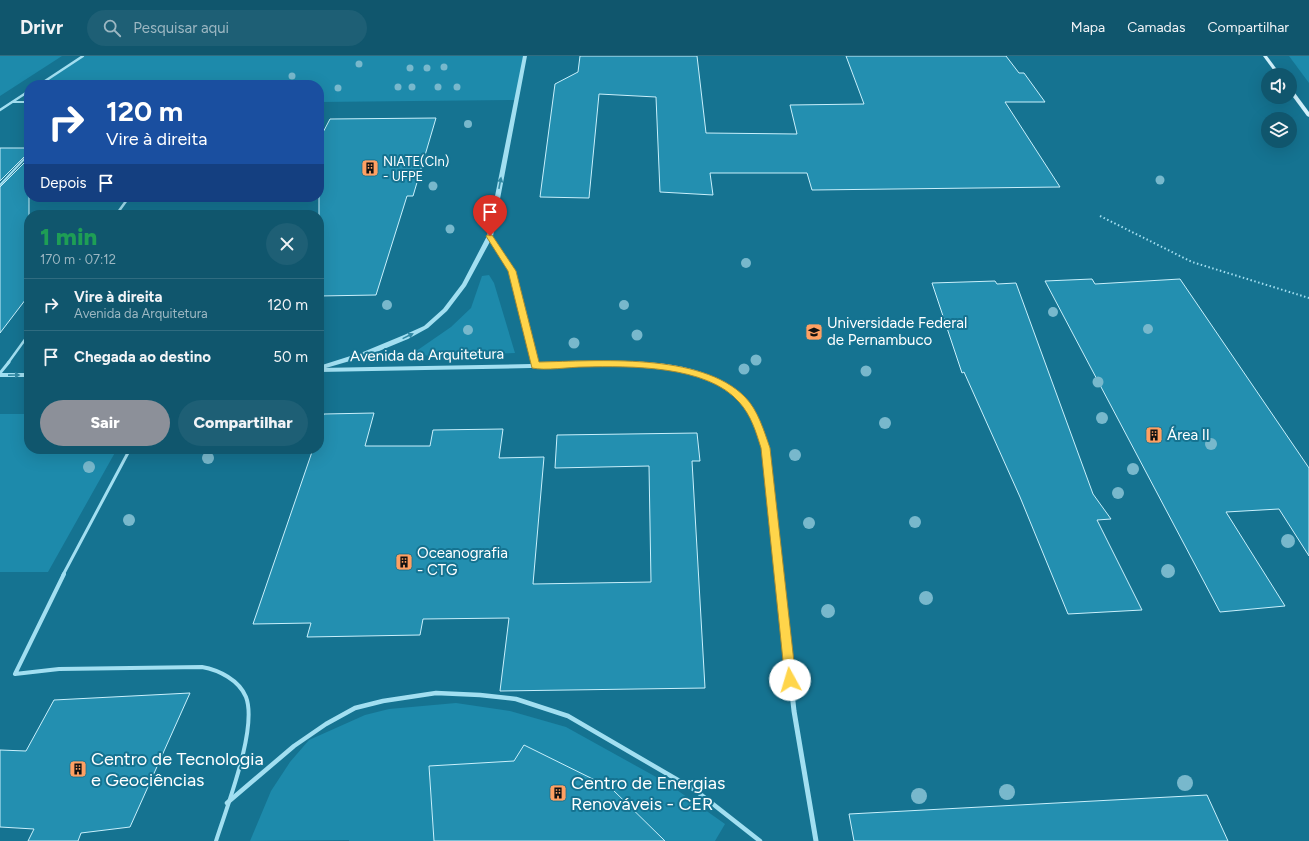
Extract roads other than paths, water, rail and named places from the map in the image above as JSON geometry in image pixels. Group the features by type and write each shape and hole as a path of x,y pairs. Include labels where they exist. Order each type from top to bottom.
{"main road":[{"path":"1265,56 1274,68"},
{"path":"1297,99 1309,115"}],"street":[{"path":"47,80 83,56"},
{"path":"324,367 365,354 406,337 426,326 446,310 464,285 490,236 525,56"},
{"path":"0,110 24,94"},
{"path":"490,236 512,271 535,365"},
{"name":"Avenida da Arquitetura","path":"324,369 603,364 644,365 684,369 727,386 742,399 759,429 765,448 794,711 816,841"},
{"path":"0,374 24,375"},
{"path":"227,803 294,746 326,724 355,708 383,701 436,693 480,695 516,699 568,716 695,790 760,841"}],"lane":[{"path":"12,102 24,102"},
{"path":"0,185 24,159"},
{"path":"0,374 24,341"},
{"path":"127,454 49,602 14,674 59,669 203,666 230,676 246,698 248,713 241,763 216,841"}],"place":[{"name":"NIATE(CIn) - UFPE","path":"370,168"},
{"name":"Universidade Federal de Pernambuco","path":"814,332"},
{"name":"Área II","path":"1154,435"},
{"name":"Oceanografia - CTG","path":"404,562"},
{"name":"Centro de Tecnologia e Geociências","path":"78,769"},
{"name":"Centro de Energias Renováveis - CER","path":"558,793"}]}
